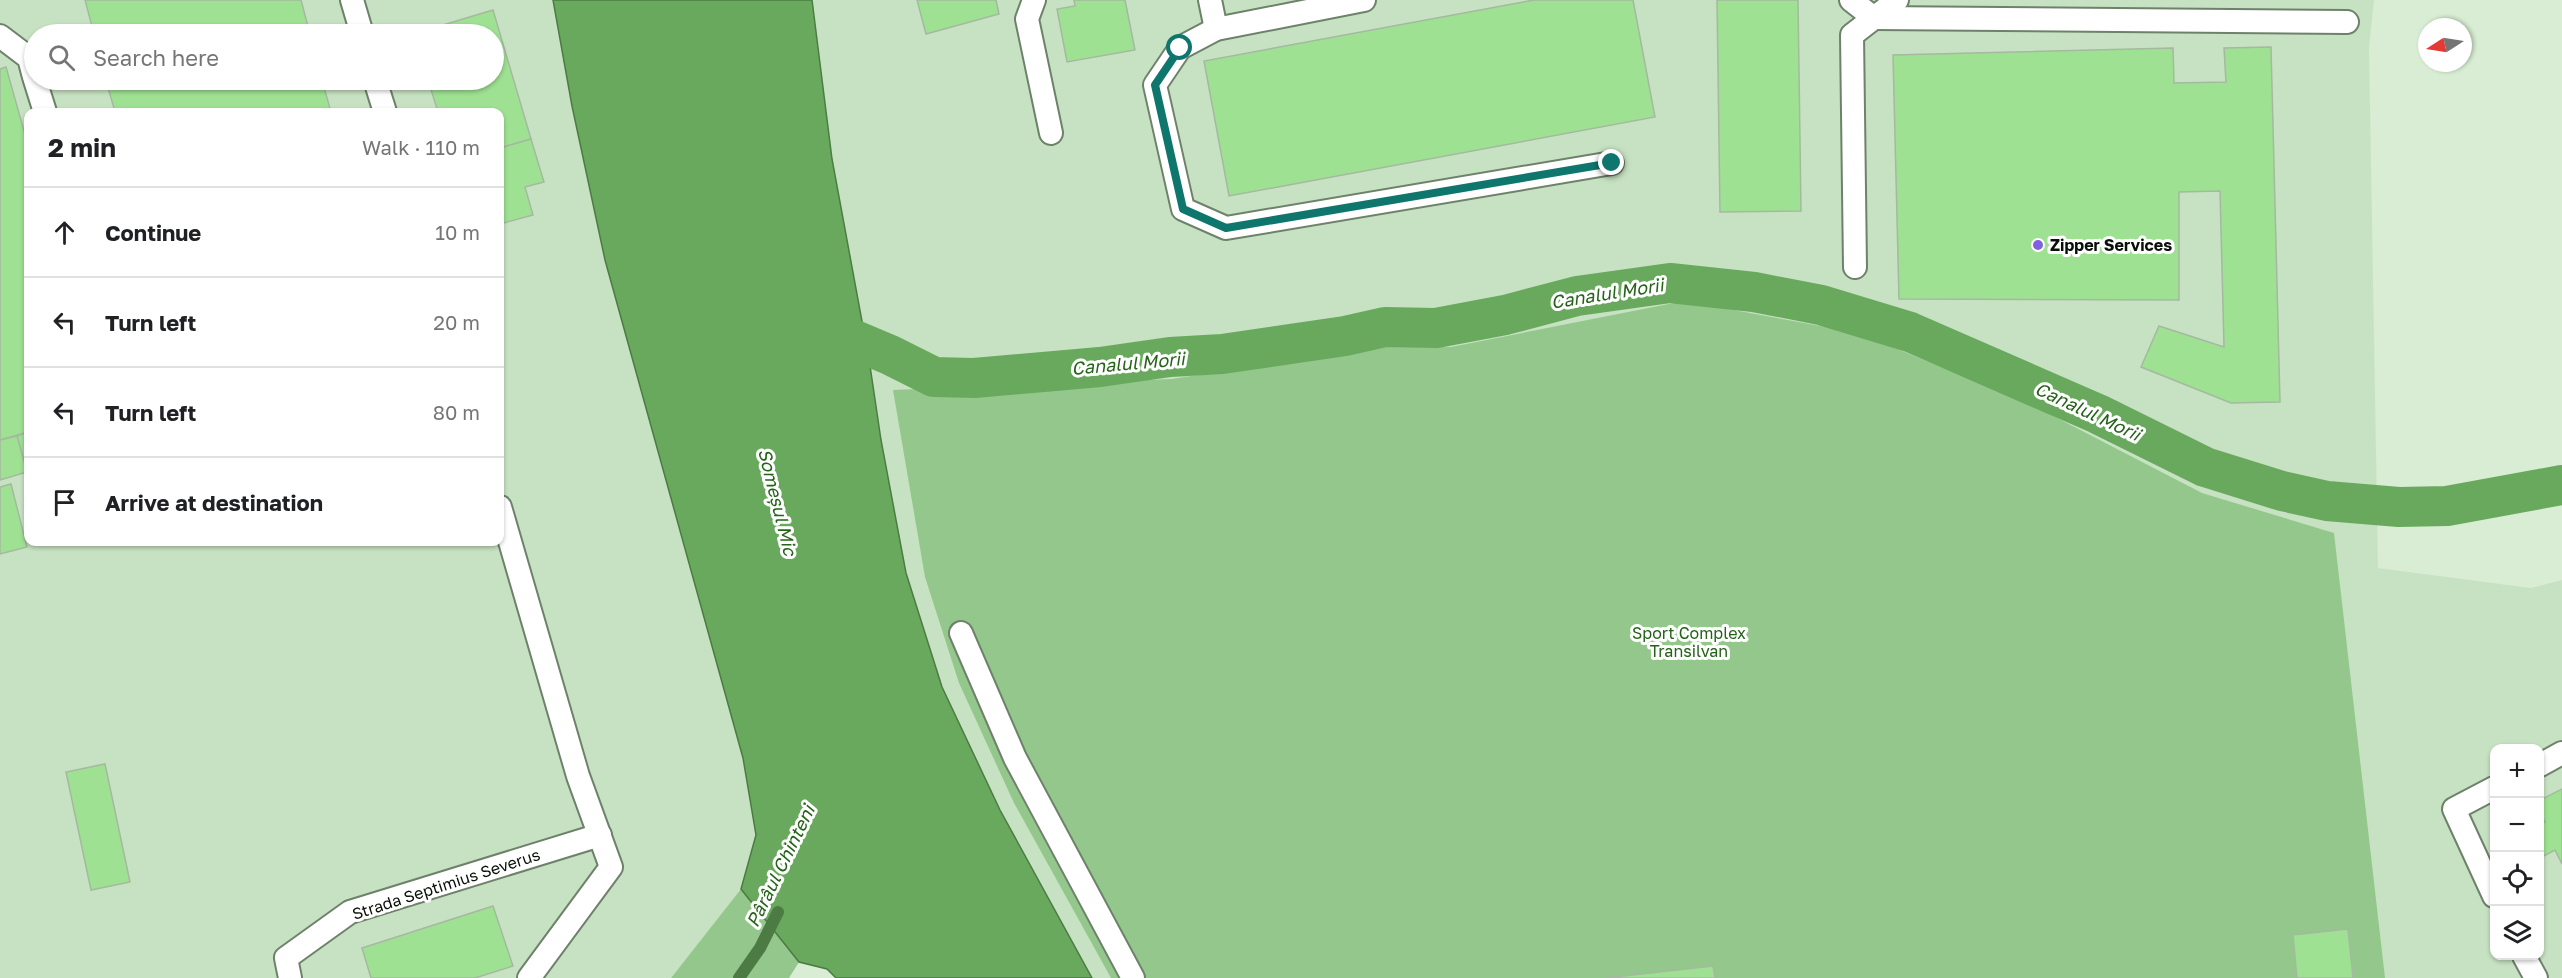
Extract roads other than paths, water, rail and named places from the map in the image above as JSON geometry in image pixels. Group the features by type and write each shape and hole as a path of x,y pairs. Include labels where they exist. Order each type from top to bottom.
{"lane":[{"path":"352,0 359,24"},
{"path":"1034,0 1027,19 1051,133"},
{"path":"1210,0 1216,29"},
{"path":"1364,0 1216,29 1180,48 1155,85 1183,209 1226,228 1612,163"},
{"path":"1851,0 1874,18 2348,22"},
{"path":"1855,267 1852,35 1897,0"},
{"path":"0,36 24,53"},
{"path":"39,90 44,108"},
{"path":"378,90 384,108"},
{"path":"504,521 578,776 611,867 530,978"},
{"path":"961,633 1015,758 1133,978"},
{"path":"2544,763 2562,753"},
{"path":"2490,790 2454,809 2490,887"},
{"name":"Strada Septimius Severus","path":"290,978 286,958 350,912 600,835"},
{"path":"2526,960 2536,978"}],"water":[{"name":"Someșul Mic","path":"553,0 812,0 832,159 906,573 942,687 1000,810 1092,978 836,978 827,969 799,962 741,889 756,835 743,758 605,260 572,106"}],"waterway":[{"name":"Canalul Morii","path":"814,332 845,336 934,377 974,378 1100,367 1170,357 1222,354 1345,336 1385,327 1436,328 1505,315 1577,296 1670,283 1754,292 1821,305 1910,332 2098,414 2205,467 2282,491 2327,501 2399,507 2447,506 2562,485"},
{"name":"Pârâul Chinteni","path":"739,978 760,948 778,912"}],"place":[{"name":"Zipper Services","path":"2038,245"}],"park label":[{"name":"Sport Complex Transilvan","path":"1689,642"}]}
